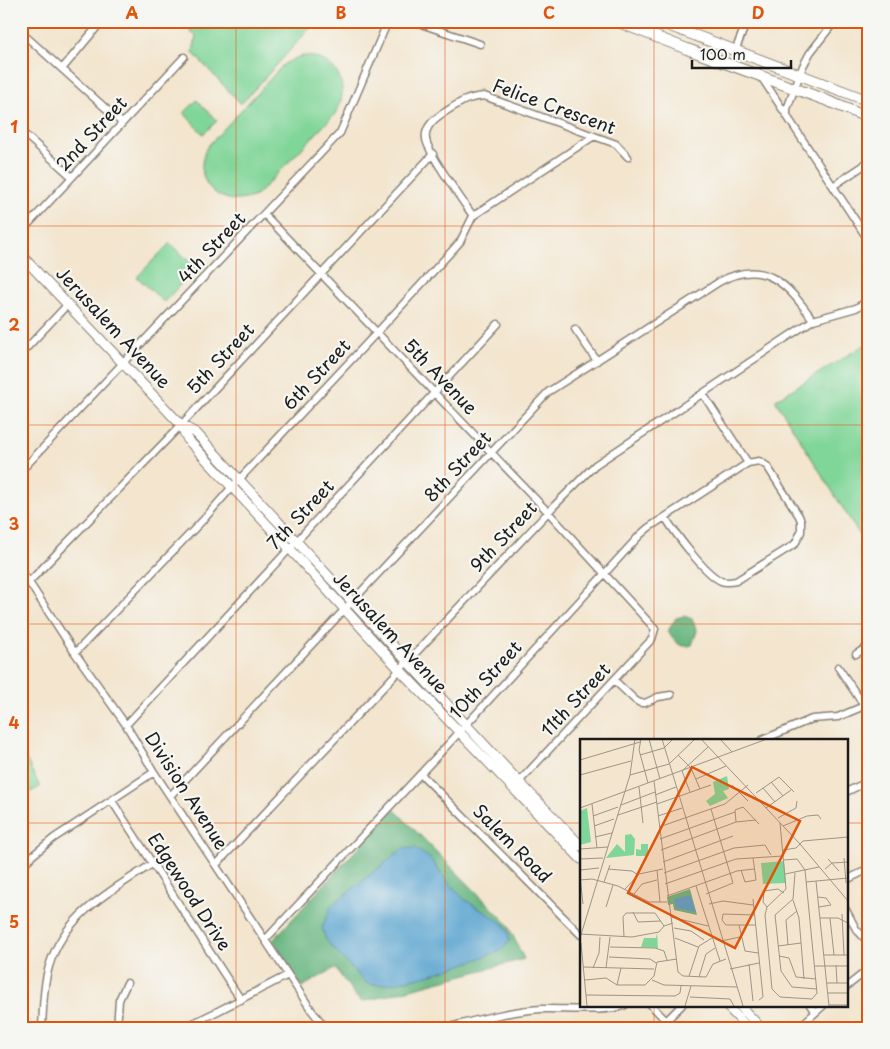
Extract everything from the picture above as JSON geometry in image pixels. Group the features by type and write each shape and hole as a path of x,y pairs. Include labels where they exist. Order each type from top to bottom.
{"main road":[{"path":"657,21 869,101"},
{"path":"621,22 869,118"},
{"name":"Jerusalem Avenue","path":"21,255 181,424 196,433 408,662 463,729 516,786 577,842 580,855"},
{"name":"Jerusalem Avenue","path":"181,424 188,440 400,670 463,729"},
{"path":"727,1006 748,1028"},
{"path":"740,1006 761,1028"}],"street":[{"path":"62,69 102,21"},
{"name":"4th Street","path":"21,471 340,133 388,21"},
{"path":"412,21 480,44"},
{"path":"735,50 747,21"},
{"path":"787,116 787,109 803,66 810,53 835,21"},
{"path":"21,32 122,123"},
{"name":"2nd Street","path":"21,232 184,58"},
{"path":"760,75 869,241"},
{"name":"Felice Crescent","path":"473,216 426,140 428,126 436,118 467,98 484,96 616,144 628,157"},
{"path":"21,131 72,177"},
{"name":"6th Street","path":"75,653 204,519 238,479 377,333 460,242 473,216 594,136"},
{"name":"5th Street","path":"29,582 181,424 433,154"},
{"path":"833,186 863,166 869,159"},
{"name":"5th Avenue","path":"264,214 548,512 655,629"},
{"name":"8th Street","path":"171,795 548,392 719,282 738,274 757,273 776,279 788,288 813,320"},
{"name":"9th Street","path":"216,865 548,512 595,465 813,320 856,308 869,300"},
{"path":"21,354 68,304"},
{"name":"7th Street","path":"126,725 498,324"},
{"path":"576,329 597,361"},
{"path":"665,517 679,539 713,575 721,581 729,582 736,581 795,544 801,532 799,516 767,466 759,462 748,463 703,394"},
{"name":"10th Street","path":"265,940 463,729 640,535 748,463"},
{"name":"Division Avenue","path":"21,570 75,653 126,725 154,772 171,795 312,1012 326,1028"},
{"name":"11th Street","path":"516,786 652,640 655,629"},
{"path":"856,654 869,646"},
{"path":"838,667 869,713"},
{"path":"615,681 640,703 671,695"},
{"path":"764,739 812,719 838,717 864,706"},
{"path":"21,867 54,838 154,772"},
{"name":"Salem Road","path":"421,774 580,934"},
{"path":"848,791 869,781"},
{"name":"Edgewood Drive","path":"112,800 241,1000"},
{"path":"42,1028 47,974 53,954 61,938 92,903 152,864"},
{"path":"848,879 869,869"},
{"path":"848,914 856,929 869,943"},
{"path":"848,985 869,969"},
{"path":"182,1028 288,975"},
{"path":"117,1028 119,1000 127,983"},
{"path":"446,1028 491,1016 523,1011 573,1008 612,1009 622,1006"},
{"path":"652,1006 673,1028"},
{"path":"666,1021 681,1006"},
{"path":"811,1006 816,1012"},
{"path":"798,1028 823,1006"}],"green space":[{"path":"197,21 310,21 313,25 241,104 193,53 196,36 189,31"},
{"path":"303,56 314,57 324,61 332,66 338,74 342,92 336,113 257,195 232,200 221,197 212,190 202,172 207,147 284,64"},
{"path":"197,100 217,121 203,134 184,113"},
{"path":"170,243 196,268 164,302 137,277"},
{"path":"869,342 869,532 861,537 775,400"},
{"path":"684,616 692,619 697,631 692,645 688,646 677,643 668,631 676,618"},
{"path":"24,755 40,787 21,797 21,757"},
{"path":"394,809 507,923 524,959 362,1002 335,968 302,987 273,940"}],"water":[{"path":"415,848 431,859 441,874 464,899 504,924 510,941 502,949 491,954 436,973 396,983 369,984 331,946 326,940 322,928 331,906 402,849"}]}
